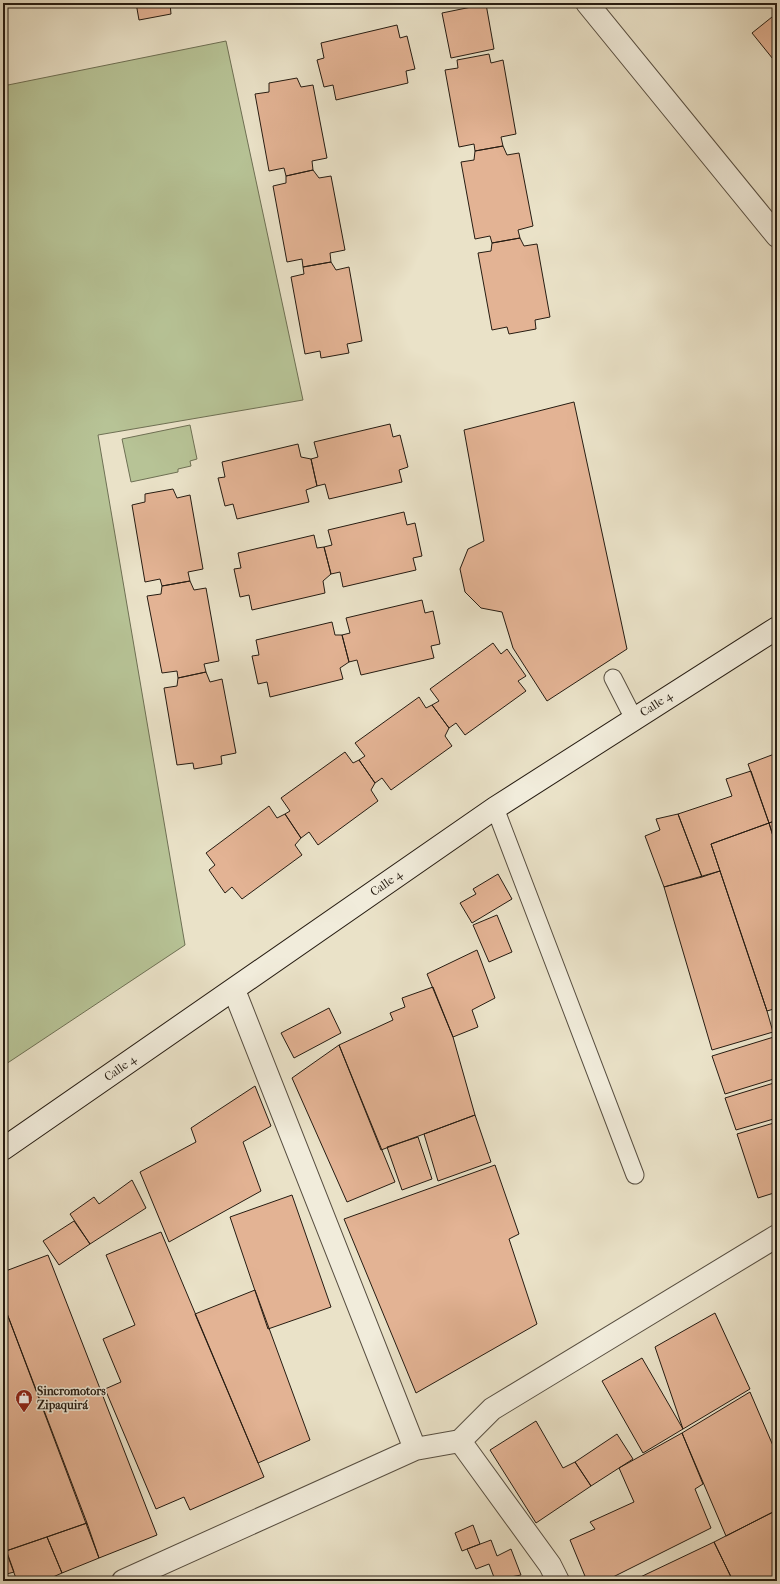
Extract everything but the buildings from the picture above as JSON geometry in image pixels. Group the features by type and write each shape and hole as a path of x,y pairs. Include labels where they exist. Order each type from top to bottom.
{"street":[{"path":"587,3 777,236"},
{"name":"Calle 4","path":"3,1149 495,808 777,628"},
{"path":"234,990 415,1449"},
{"path":"123,1581 415,1449 460,1441 492,1409 777,1236"},
{"path":"460,1441 550,1565 558,1581"}],"lane":[{"path":"613,678 634,718"},
{"path":"495,808 635,1175"}],"green space":[{"path":"226,41 303,400 98,435 185,945 3,1066 3,86"},
{"path":"190,425 197,459 190,461 191,466 178,469 178,472 131,482 122,439"}],"place":[{"name":"Sincromotors Zipaquirá","path":"24,1413"}]}
